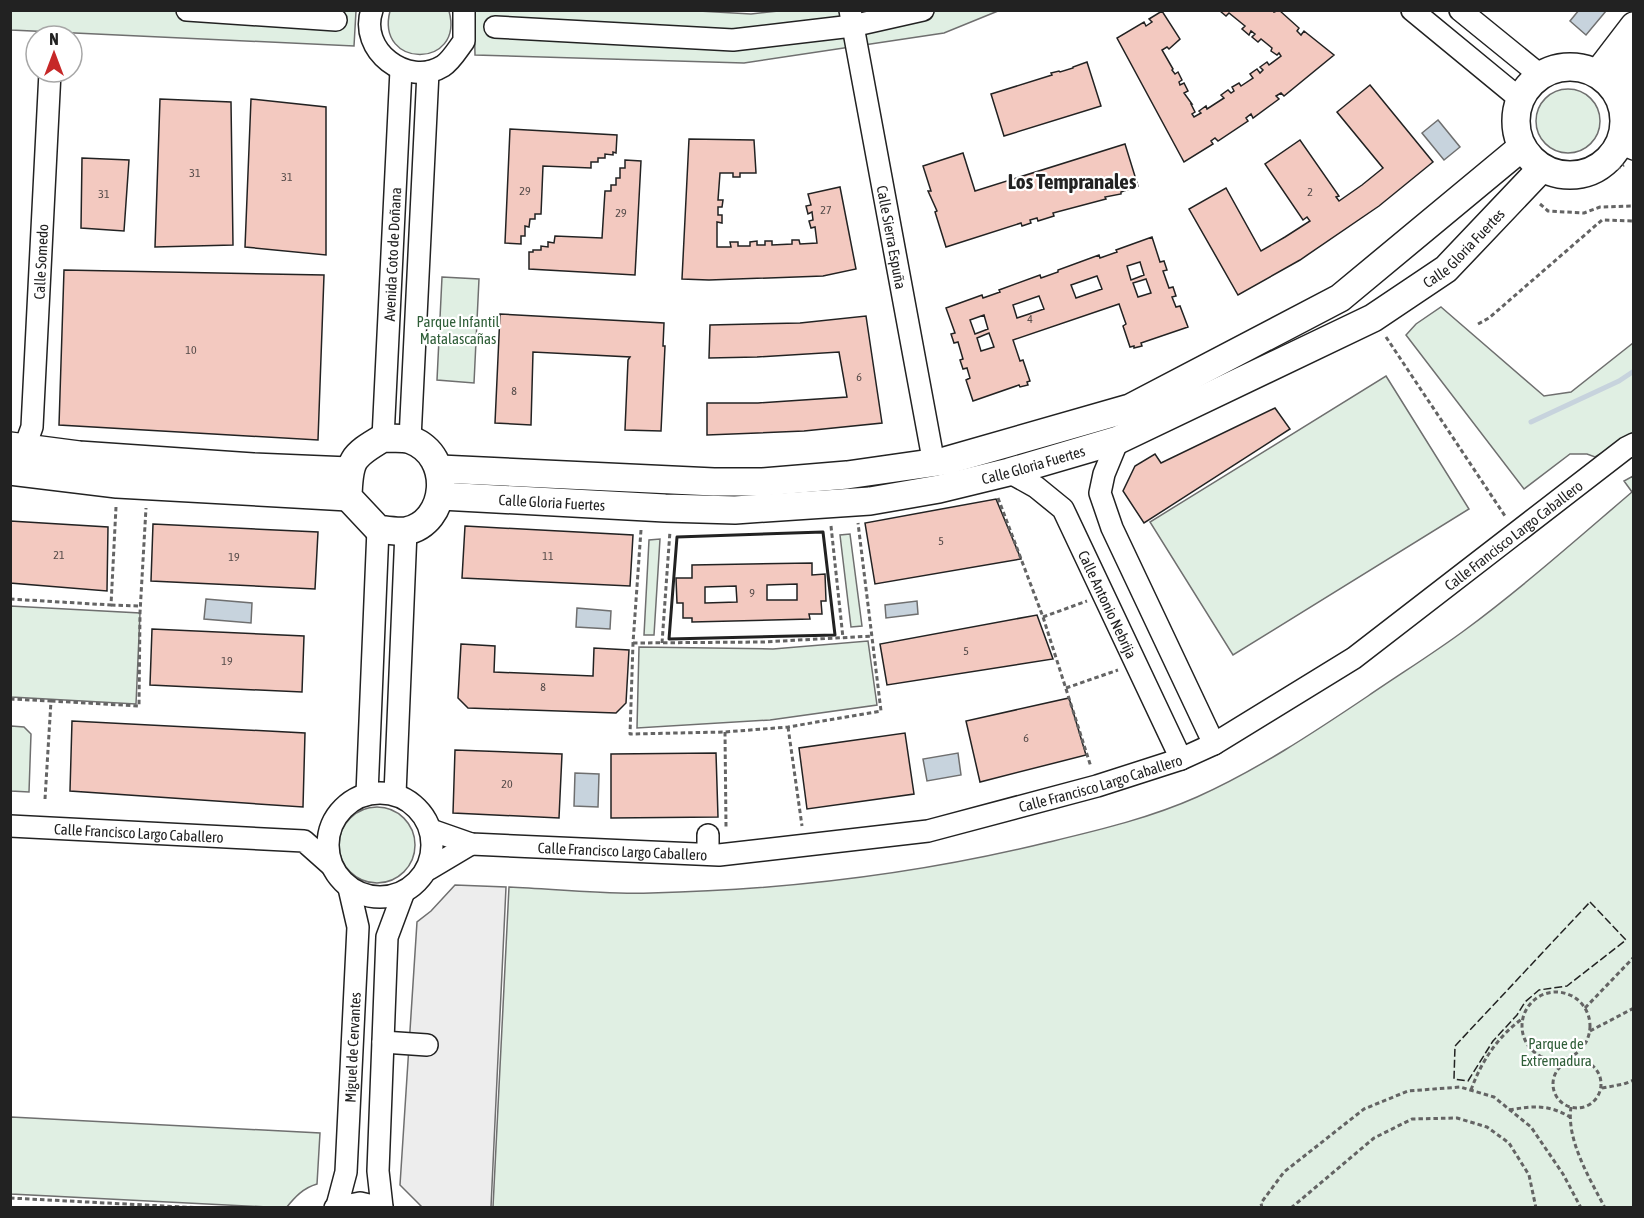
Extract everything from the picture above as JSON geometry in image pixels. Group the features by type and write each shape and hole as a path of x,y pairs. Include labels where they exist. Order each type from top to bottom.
{"main road":[{"path":"1598,73 1634,26"},
{"path":"1619,96 1629,70 1634,64"},
{"path":"1569,66 1598,73 1610,83 1619,96 1624,111 1628,152 1612,156 1600,167 1586,173 1570,176 1555,173 1549,176 1522,147 1516,132 1515,115 1520,99 1528,85 1540,75 1554,68 1569,66"},
{"name":"Calle Gloria Fuertes","path":"440,469 664,481 763,482 847,476 934,464 1131,408 1340,298 1522,147"},
{"name":"Calle Gloria Fuertes","path":"441,496 735,510 870,501 939,489 999,475 1118,440 1373,318 1446,269 1549,176"},
{"path":"25,449 253,467 348,484 378,529 406,531 426,520 441,496 440,469 431,453 410,440 383,438 360,452 348,484"},
{"path":"25,449 117,484 147,486 348,484"}],"street":[{"path":"187,10 336,20"},
{"path":"372,10 369,20 372,42 387,62 401,70 428,72 444,65 464,41 464,10"},
{"path":"495,27 733,40 851,18 922,10"},
{"path":"1412,10 1520,99"},
{"path":"1460,10 1540,75"},
{"name":"Calle Sierra Espuña","path":"851,18 934,464"},
{"name":"Avenida Coto de Doñana","path":"383,438 401,70"},
{"name":"Avenida Coto de Doñana","path":"410,440 428,72"},
{"name":"Calle Somedo","path":"25,449 49,84"},
{"path":"1118,440 1104,474 1100,493 1112,528 1214,744"},
{"name":"Calle Francisco Largo Caballero","path":"431,830 471,844 714,847 804,845 928,831 1097,786 1181,759 1214,744 1354,658 1634,444"},
{"name":"Calle Antonio Nebrija","path":"999,475 1036,487 1063,509 1102,596 1181,759"},
{"path":"367,794 378,529"},
{"path":"395,794 406,531"},
{"path":"331,865 304,841 350,802 367,794 381,792 395,794 415,805 431,830 434,851 429,869"},
{"path":"335,817 327,841 331,865 338,878 348,888 374,898 403,894 417,884 429,869 471,844"},
{"name":"Calle Francisco Largo Caballero","path":"10,826 304,841"},
{"name":"Miguel de Cervantes","path":"336,1207 346,1172 358,927 348,888"},
{"name":"Miguel de Cervantes","path":"382,1207 378,1172 387,937 403,894"},
{"path":"383,1042 427,1045"},
{"path":"336,1207 360,1203 382,1207"}],"path":[{"path":"1549,176 1594,180 1628,152"},
{"path":"1537,201 1548,211 1584,213 1600,207 1634,206"},
{"path":"1478,324 1489,318 1602,220 1634,220"},
{"path":"1373,318 1516,533"},
{"path":"999,475 1097,786"},
{"path":"111,605 117,484"},
{"path":"10,699 139,706 140,606 147,486"},
{"path":"641,530 633,643 630,734 725,732 788,727 881,711 857,521"},
{"path":"831,524 843,638"},
{"path":"662,643 670,530"},
{"path":"1043,617 1102,596"},
{"path":"10,599 140,606"},
{"path":"633,643 763,642 873,636"},
{"path":"1066,688 1135,664"},
{"path":"45,799 51,701"},
{"path":"788,727 804,845"},
{"path":"714,847 725,732"},
{"path":"1585,1008 1634,957"},
{"path":"1522,1018 1521,1030 1524,1041 1540,1057 1562,1063 1575,1059 1590,1063 1600,1074 1602,1088 1599,1096 1587,1106 1571,1107 1558,1099 1555,1093 1554,1078 1562,1063 1581,1050 1590,1030 1590,1019 1578,999 1556,992 1545,994 1534,999 1522,1018"},
{"path":"1590,1030 1634,1008"},
{"path":"1471,1090 1495,1044 1522,1018"},
{"path":"1602,1088 1634,1080"},
{"path":"1262,1208 1261,1203 1284,1172 1365,1109 1408,1091 1460,1087 1494,1097 1531,1127 1563,1174 1581,1208"},
{"path":"1509,1110 1535,1105 1570,1117"},
{"path":"1571,1107 1570,1117 1580,1160 1605,1208"},
{"path":"1291,1208 1374,1138 1412,1119 1457,1118 1487,1127 1509,1143 1529,1174 1536,1208"},
{"path":"10,1198 203,1208"}],"green space":[{"path":"681,10 751,14 788,10 998,11 944,33 744,63 475,55 474,11"},
{"path":"11,11 356,11 354,46 84,33 84,24 24,24 24,31 11,30"},
{"path":"390,11 449,11 450,30 444,44 433,52 420,54 406,52 395,44 389,30"},
{"path":"1568,89 1586,95 1594,103 1600,121 1594,139 1586,147 1568,153 1550,147 1542,139 1536,121 1542,103 1550,95"},
{"name":"Parque Infantil Matalascañas","path":"442,277 479,279 474,383 437,380"},
{"path":"1441,307 1544,396 1571,392 1633,343 1633,435 1595,457 1587,454 1570,454 1524,489 1406,335 1416,324"},
{"path":"1386,376 1469,509 1233,655 1150,522"},
{"name":"Parque de Extremadura","path":"1633,476 1633,1207 493,1207 509,887 598,893 651,893 802,884 951,863 1049,842 1161,811 1197,797 1263,763 1327,724 1453,639 1529,580 1632,492 1624,481"},
{"path":"850,534 862,626 851,627 840,535"},
{"path":"660,539 654,635 644,635 649,540"},
{"path":"10,606 140,613 136,704 11,697"},
{"path":"868,641 877,705 770,720 637,728 639,647 773,649"},
{"path":"11,726 24,727 31,734 29,792 11,791"},
{"path":"377,807 391,810 404,818 412,831 415,845 412,859 404,872 391,880 377,883 363,880 350,872 342,859 339,845 342,831 350,818 363,810"},
{"path":"11,1117 320,1133 317,1184 300,1193 286,1208 11,1194"}],"shaded area":[{"path":"1579,10 1606,11 1586,35 1570,21"},
{"path":"1438,120 1460,147 1444,160 1422,133"},
{"path":"206,599 252,603 251,623 204,619"},
{"path":"917,601 918,614 886,618 885,605"},
{"path":"577,608 611,611 610,629 576,627"},
{"path":"958,753 961,775 927,781 923,759"},
{"path":"575,773 599,774 598,807 574,806"},
{"path":"455,885 506,887 491,1207 422,1207 400,1185 417,922 431,911"}],"building":[{"path":"1272,10 1274,12 1279,10 1299,28 1297,31 1301,35 1304,31 1334,55 1284,96 1281,93 1276,96 1279,99 1253,118 1251,114 1246,118 1248,121 1218,141 1215,138 1211,141 1213,144 1184,162 1117,38 1144,22 1146,26 1152,22 1149,19 1162,11 1180,39 1169,49 1167,47 1162,50 1172,70 1175,74 1178,72 1182,80 1179,82 1180,85 1184,83 1188,91 1184,93 1192,104 1194,117 1206,106 1207,109 1224,98 1221,95 1228,90 1231,93 1234,91 1232,87 1239,83 1241,86 1253,78 1250,74 1257,69 1260,73 1263,70 1260,67 1267,62 1269,65 1281,56 1271,51 1272,48 1261,39 1258,42 1252,37 1255,34 1251,31 1249,35 1242,29 1245,26 1229,13 1226,16 1220,11"},
{"path":"1087,62 1101,106 1004,136 991,94"},
{"path":"1370,85 1433,162 1379,206 1300,260 1238,295 1189,209 1226,188 1261,251 1310,221 1307,217 1303,220 1265,164 1300,140 1339,196 1336,197 1339,201 1362,185 1383,168 1337,112"},
{"path":"160,99 231,102 233,245 155,247"},
{"path":"251,99 326,107 326,255 245,247"},
{"path":"510,129 617,135 616,153 605,154 605,158 598,158 598,162 591,162 591,168 543,166 541,214 535,214 535,219 530,219 529,227 525,226 525,236 521,236 521,244 505,243"},
{"path":"689,139 754,140 756,173 740,173 740,177 733,177 733,173 720,173 718,200 723,200 722,207 718,207 718,215 722,215 722,223 717,222 717,247 731,247 730,242 738,242 738,246 750,246 750,242 757,241 757,245 765,245 765,241 772,241 772,245 792,244 792,240 799,240 800,244 817,243 815,227 811,228 809,221 813,220 812,212 808,214 806,206 811,205 808,194 840,187 856,269 823,276 682,279"},
{"path":"1125,144 1138,186 1121,192 1121,194 1105,197 1106,199 1053,213 1054,216 1038,221 1037,218 1030,220 1031,223 1022,226 1021,223 946,247 935,212 937,211 928,191 931,191 923,166 963,153 975,191"},
{"path":"82,158 129,160 124,231 81,228"},
{"path":"625,160 641,161 635,275 529,269 529,252 541,250 541,246 548,247 548,242 554,243 555,236 602,238 605,191 611,191 611,185 616,185 616,178 620,178 620,168 625,168"},
{"path":"1152,237 1160,262 1164,261 1167,270 1163,271 1169,288 1173,287 1176,296 1172,297 1176,307 1180,306 1188,327 1141,343 1142,346 1130,347 1123,326 1126,324 1119,304 1013,340 1030,381 1027,382 1028,385 1020,387 1019,385 973,401 966,380 970,378 967,368 963,369 960,360 963,359 958,342 954,343 951,334 955,333 946,308 982,295 983,298 1040,275 1041,278 1099,255 1100,258 1117,252 1116,250","holes":["1140,262 1144,275 1131,280 1127,266","1097,276 1102,289 1076,298 1071,285","1146,279 1151,293 1138,297 1133,283","1039,296 1044,309 1017,318 1013,305","984,315 988,329 975,334 970,320","989,333 994,347 981,351 977,338"]},
{"path":"64,270 324,275 318,440 59,425"},
{"path":"500,314 664,323 661,431 625,430 630,357 533,352 531,425 495,423"},
{"path":"866,316 882,423 804,431 707,435 707,403 758,403 847,397 839,352 709,358 710,325 800,323"},
{"path":"1275,408 1290,429 1144,523 1123,491 1135,466 1155,454 1161,463"},
{"path":"996,499 1021,559 875,584 865,523"},
{"path":"10,521 108,527 107,591 10,583"},
{"path":"153,524 318,532 315,589 151,581"},
{"path":"465,526 633,535 630,586 462,578"},
{"path":"812,563 812,575 825,574 826,601 821,601 822,614 809,614 810,619 692,622 692,618 683,618 683,603 677,603 676,578 692,578 692,565","holes":["797,584 797,600 767,600 767,585","736,586 737,602 705,603 705,587"]},
{"path":"1037,615 1053,659 887,685 880,644"},
{"path":"152,629 304,636 302,692 150,685"},
{"path":"461,644 495,646 494,672 593,676 594,648 629,650 626,703 616,713 468,708 458,698"},
{"path":"1069,698 1086,755 980,782 966,721"},
{"path":"72,721 305,733 303,807 70,791"},
{"path":"905,733 914,794 807,809 799,748"},
{"path":"455,750 562,754 559,818 453,813"},
{"path":"716,753 718,817 611,818 611,754"}],"waterway":[{"path":"1531,422 1619,381 1634,371"}],"fence":[{"path":"1590,902 1626,940 1567,986 1539,990 1525,1002 1517,1015 1493,1041 1468,1081 1454,1079 1455,1046 1590,902"}],"wall":[{"path":"823,532 835,635 669,639 677,537 823,532"}],"district":[{"name":"Los Tempranales","path":"1072,181"}]}
